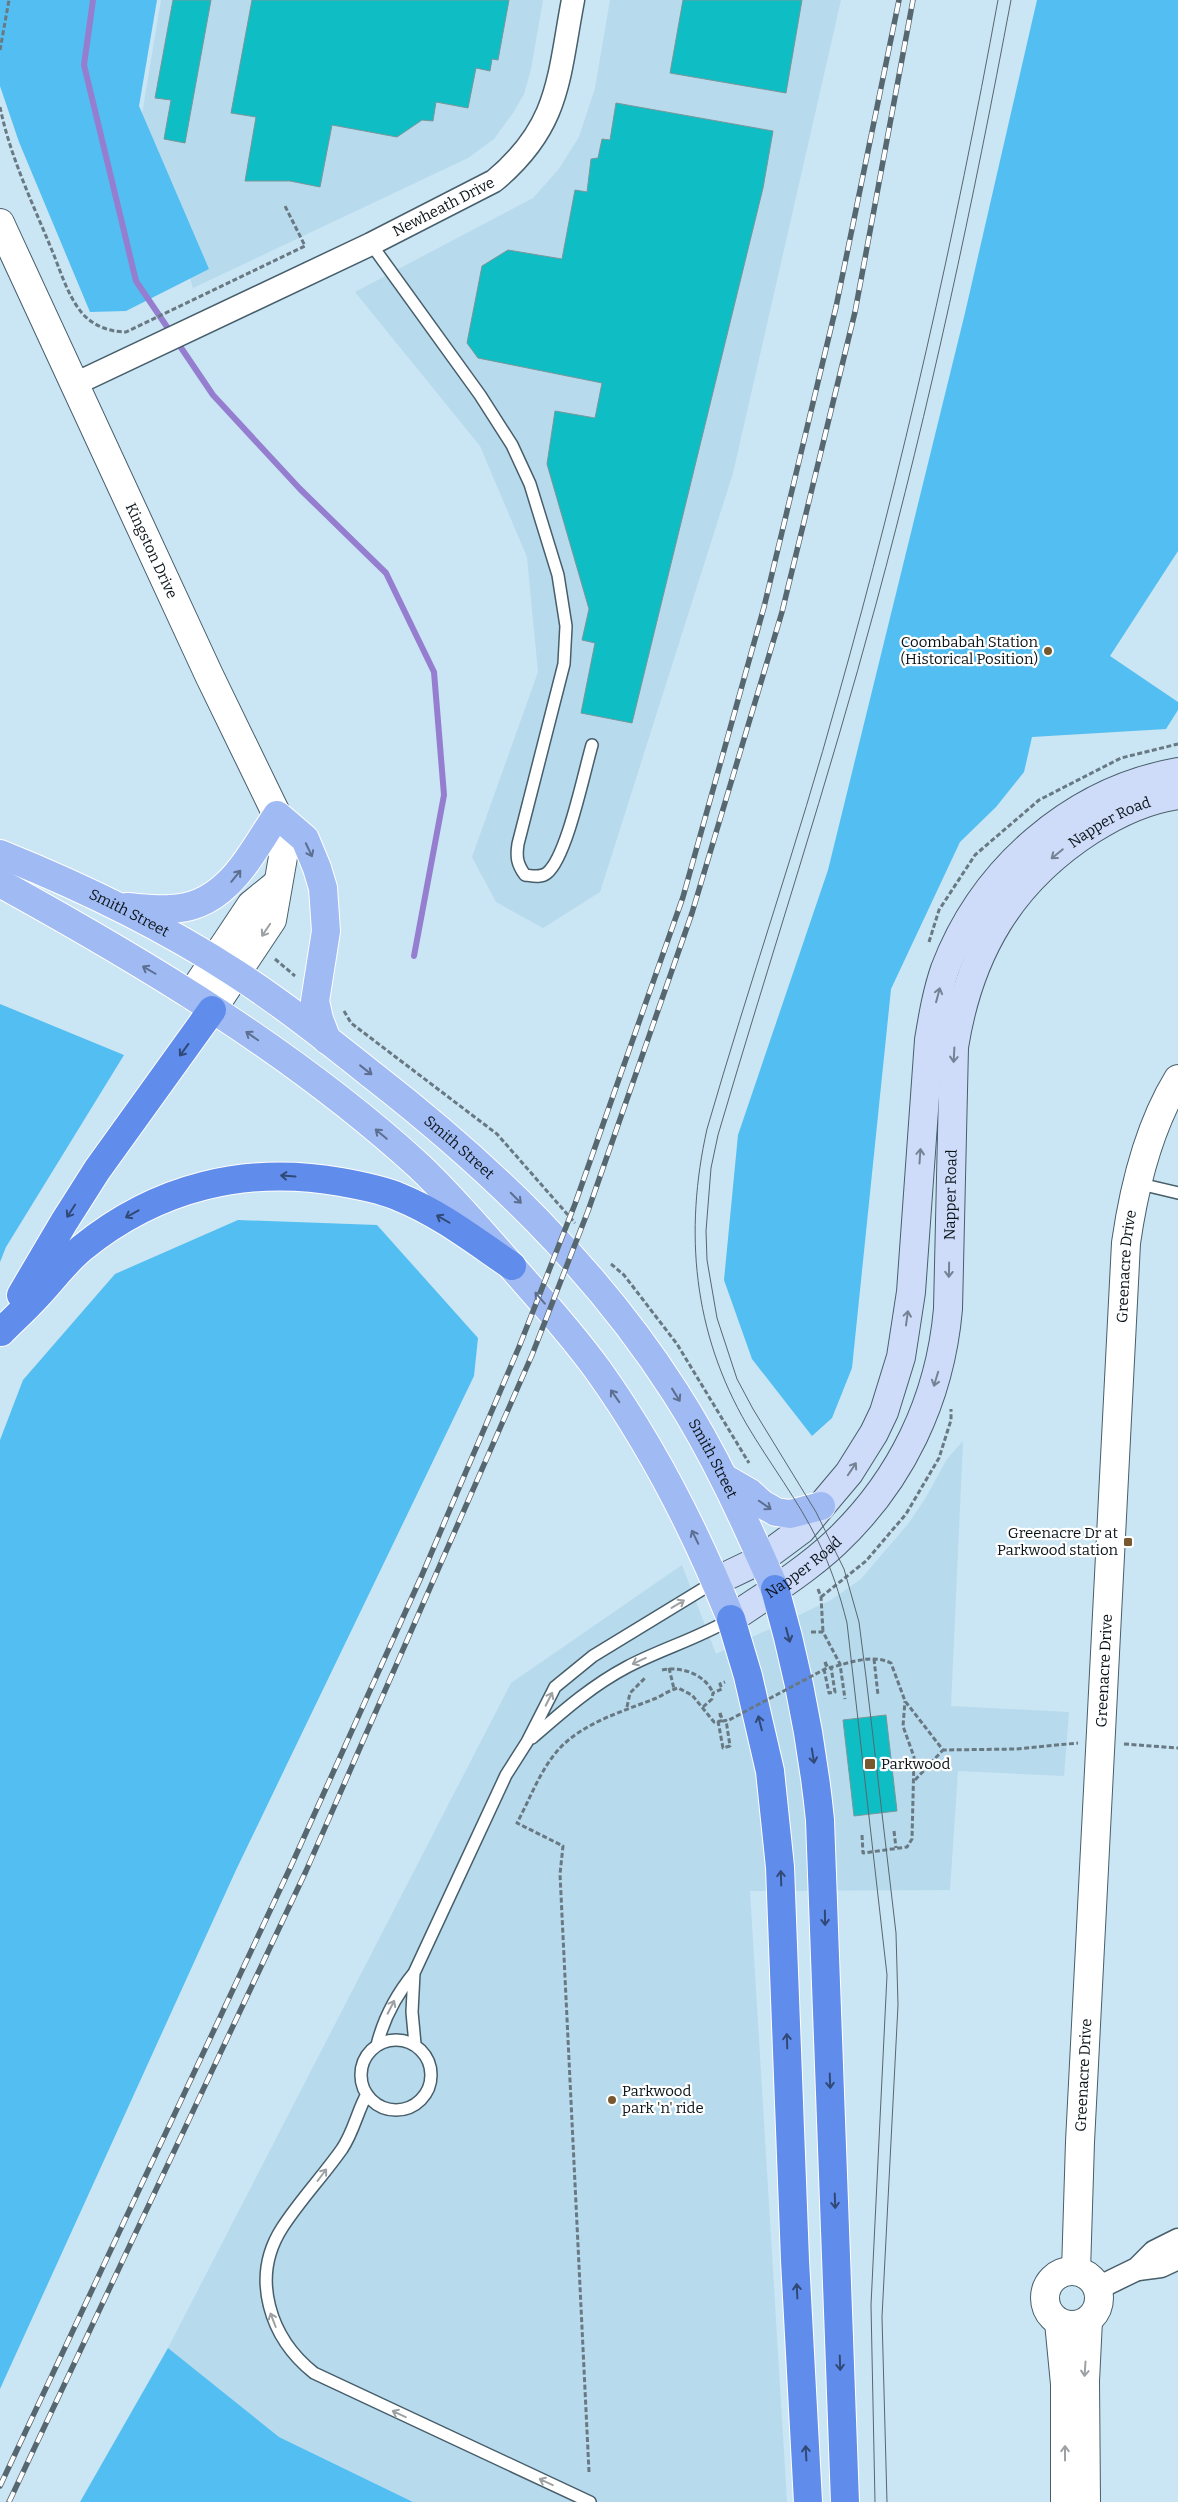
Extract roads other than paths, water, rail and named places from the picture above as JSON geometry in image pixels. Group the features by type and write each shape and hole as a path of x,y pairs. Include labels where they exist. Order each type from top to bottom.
{"highway":[{"path":"0,1333 38,1265 201,1003"},
{"path":"0,1333 39,1294 56,1272 81,1248 107,1229 162,1199 221,1181 255,1176 322,1179 376,1189 398,1196 449,1222 512,1266"},
{"path":"775,1588 789,1637 805,1708 814,1762 820,1820 845,2502"},
{"path":"731,1619 763,1736 770,1770 779,1850 795,2260 808,2502"}],"main road":[{"name":"Napper Road","path":"716,1581 762,1559 792,1538 849,1473 874,1433 892,1390 901,1357 911,1292 929,1040 936,998 960,936 976,908 998,878 1043,834 1070,814 1102,796 1133,783 1178,772"},
{"name":"Napper Road","path":"731,1619 833,1544 868,1508 900,1462 917,1430 932,1392 943,1351 948,1310 954,1047 959,1014 978,958 992,931 1027,881 1071,843 1104,822 1131,809 1178,795"},
{"path":"118,906 170,910 197,903 219,892 240,872 277,815 304,839 318,868 323,888 326,931 315,1001 327,1040"},
{"name":"Smith Street","path":"0,854 77,886 118,906 224,967 327,1040 462,1148 527,1209 575,1259 644,1347 675,1392 724,1478 775,1588"},
{"path":"0,883 201,1003 303,1073 389,1140 466,1212 567,1331 622,1404 668,1485 716,1581 731,1619"},
{"path":"724,1478 750,1493 762,1504 776,1512 790,1514 820,1506"}],"street":[{"name":"Newheath Drive","path":"74,384 371,244 494,181 529,147 543,126 553,104 573,0"},
{"name":"Kingston Drive","path":"0,223 209,675 277,815 283,856 272,920 224,967 201,1003"},
{"name":"Greenacre Drive","path":"1076,2270 1080,2142 1126,1243 1136,1184 1158,1121 1178,1079"},
{"path":"1137,2269 1154,2252 1178,2240"},
{"path":"1098,2288 1137,2269 1161,2266 1178,2258"},
{"path":"1076,2270 1085,2273 1098,2288 1099,2306 1088,2320 1074,2325 1059,2322 1047,2310 1044,2293 1052,2278 1059,2273 1076,2270"},
{"path":"1086,2502 1085,2382 1088,2320"},
{"path":"1059,2322 1065,2384 1065,2502"}],"lane":[{"path":"371,244 480,395 512,445 530,484 558,575 566,626 564,664 518,844 516,856 518,865 525,874 536,877 545,875 554,866 574,810 592,745"},
{"path":"1136,1184 1178,1192"},
{"path":"377,2045 396,2039 415,2044 428,2058 431,2067 430,2088 424,2098 414,2105 394,2110 374,2102 366,2094 362,2084 363,2062 377,2045 383,2022 398,1993 414,1974 506,1775 555,1687 566,1676 618,1639 716,1581"},
{"path":"526,1742 604,1680 656,1654 705,1634 731,1619"},
{"path":"414,1974 412,2012 415,2044"},
{"path":"366,2094 348,2138 281,2229 271,2251 266,2283 267,2300 278,2331 290,2350 314,2373 590,2502"}],"waterway":[{"path":"93,0 84,65 136,281 213,395 300,489 386,573 434,672 444,795 414,956"}],"tram line":[{"path":"875,2502 871,2305 887,1975 847,1623 835,1581 818,1541 802,1511 747,1425 729,1390 715,1354 705,1318 698,1281 695,1243 696,1206 700,1167 707,1129 823,751 862,611 906,437 946,263 998,0"},
{"path":"887,2502 882,2317 898,2005 896,1933 859,1622 844,1569 816,1512 753,1409 737,1379 717,1318 707,1260 706,1231 711,1168 718,1135 858,671 915,454 950,304 1011,0"}],"railway":[{"path":"0,2486 291,1866 422,1575 519,1347 575,1204 683,897 764,607 836,307 899,0"},
{"path":"9,2502 306,1871 532,1355 588,1211 692,913 782,612 855,312 913,0"}],"place":[{"name":"Coombabah Station (Historical Position)","path":"1048,651"},
{"name":"Greenacre Dr at Parkwood station","path":"1128,1542"},
{"name":"Parkwood","path":"870,1764"},
{"name":"Parkwood park 'n' ride","path":"612,2100"}]}
